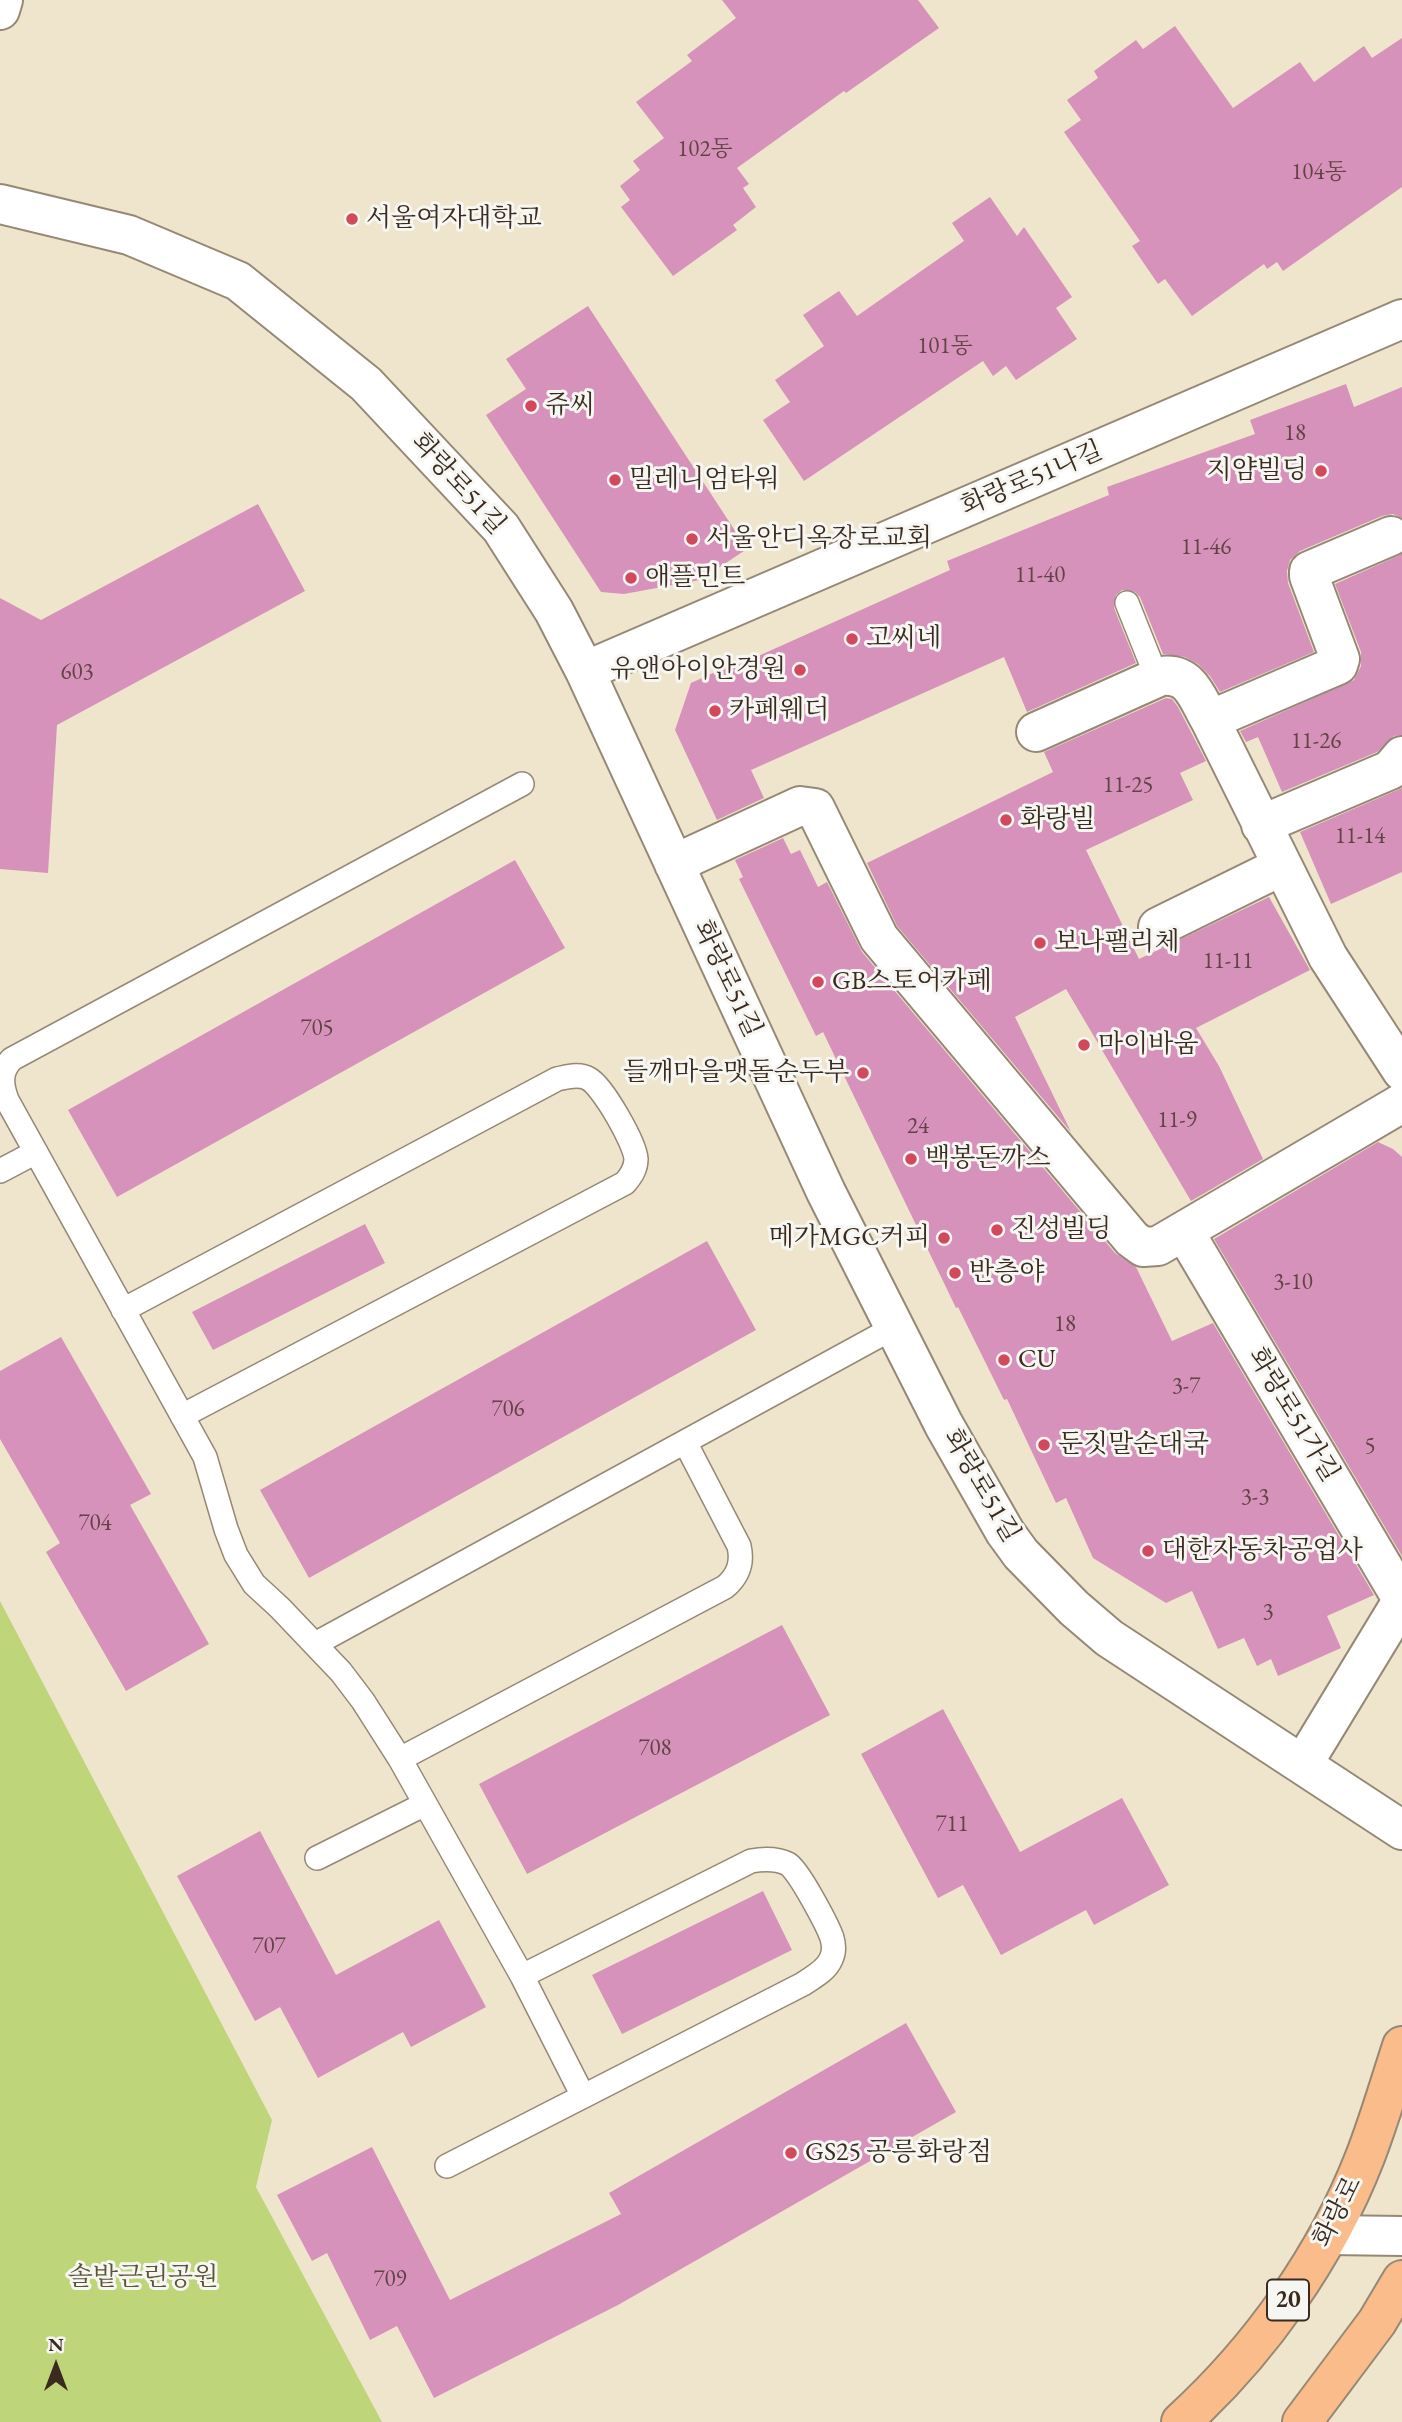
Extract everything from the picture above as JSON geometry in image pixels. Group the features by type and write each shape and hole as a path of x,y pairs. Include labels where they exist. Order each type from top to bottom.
{"main road":[{"name":"화랑로","path":"1181,2422 1213,2393 1284,2305 1329,2235 1365,2157 1402,2046"},
{"path":"1302,2422 1377,2322 1402,2280"}],"street":[{"path":"0,10 3,0"},
{"name":"화랑로51길","path":"0,204 129,235 238,281 366,384 501,528 554,611 585,671 826,1192 944,1425 1005,1532 1021,1554 1074,1608 1110,1638 1402,1830"},
{"name":"화랑로51나길","path":"585,671 1402,319"},
{"path":"1210,720 1338,665 1340,659 1309,571 1391,536"},
{"path":"1036,732 1157,678 1174,674 1182,678 1190,686 1210,720 1328,957 1402,1071"},
{"path":"1261,825 1390,770 1402,756"},
{"path":"674,864 800,806 815,808 879,938 1138,1245 1150,1248 1184,1231 1402,1103"},
{"path":"1158,927 1282,866"},
{"name":"화랑로51가길","path":"1184,1231 1402,1600 1303,1764"},
{"path":"1329,2235 1402,2236"}],"lane":[{"path":"1127,603 1157,678"},
{"path":"522,783 12,1059 3,1072 2,1084 7,1100 205,1457 236,1555 254,1584 315,1644 363,1701 400,1759 522,1976 583,2096"},
{"path":"123,1310 557,1079 581,1076 591,1080 599,1088 630,1139 636,1162 625,1183 182,1416"},
{"path":"0,1171 36,1152"},
{"path":"315,1644 895,1327"},
{"path":"400,1759 725,1587 734,1579 741,1556 739,1546 685,1442"},
{"path":"317,1858 425,1804"},
{"path":"447,2166 821,1973 831,1961 834,1947 831,1936 799,1875 790,1865 777,1860 751,1861 522,1976"}],"green space":[{"name":"솔밭근린공원","path":"0,1601 272,2120 256,2187 382,2422 0,2422"}],"building":[{"path":"722,0 918,0 939,28 846,93 844,91 737,168 749,184 743,188 756,207 733,225 737,230 673,276 621,207 630,200 620,186 640,170 633,161 664,138 636,102 692,61 687,55 736,18"},
{"path":"1175,26 1233,108 1300,62 1314,82 1364,46 1372,58 1402,38 1402,187 1283,271 1277,262 1267,269 1264,264 1192,316 1165,279 1158,284 1132,246 1140,241 1064,132 1081,120 1067,100 1098,78 1094,71 1136,40 1143,49"},
{"path":"990,197 1017,236 1024,227 1072,297 1056,308 1077,339 1016,380 1006,366 993,376 983,361 804,481 763,420 790,402 775,380 824,346 803,315 839,291 857,316 964,241 952,223"},
{"name":"밀레니엄타워","path":"588,306 747,549 700,580 624,594 601,592 486,415 526,389 506,359"},
{"path":"1346,384 1354,407 1402,387 1402,518 1393,514 1382,516 1300,551 1290,560 1288,583 1314,652 1220,692 1198,664 1185,657 1163,654 1140,597 1135,592 1122,590 1116,595 1114,608 1136,663 1027,712 1004,657 751,770 764,798 717,820 675,730 691,683 735,663 736,666 950,570 947,561 1109,495 1107,487 1255,434 1250,420"},
{"path":"258,504 305,591 57,725 48,873 0,869 0,598 41,620"},
{"path":"1402,554 1402,735 1394,736 1377,752 1282,792 1258,737 1246,742 1240,731 1354,680 1361,666 1361,652 1335,584"},
{"path":"1166,698 1172,699 1178,707 1206,761 1180,773 1193,800 1086,850 1139,959 1269,897 1310,970 1196,1028 1219,1066 1263,1159 1191,1201 1066,989 1015,1017 1071,1132 897,926 867,863 1053,772 1044,752"},
{"path":"1402,788 1402,872 1331,904 1300,832"},
{"path":"783,838 791,854 800,850 818,887 827,882 862,952 1115,1253 1136,1267 1172,1341 1213,1323 1374,1595 1327,1616 1341,1648 1278,1676 1271,1659 1257,1666 1244,1638 1218,1649 1192,1591 1166,1603 1093,1558 1066,1498 1056,1503 1007,1399 1004,1400 958,1307 956,1308 823,1032 816,1036 739,879 743,877 735,860"},
{"path":"515,860 565,948 117,1197 68,1110"},
{"path":"1378,1142 1402,1157 1402,1556 1214,1239"},
{"path":"365,1224 385,1263 213,1350 192,1312"},
{"path":"707,1241 756,1330 309,1578 260,1490"},
{"path":"61,1337 151,1494 130,1505 209,1644 126,1691 46,1552 60,1543 0,1439 0,1371"},
{"path":"782,1625 830,1715 527,1874 479,1784"},
{"path":"943,1709 1020,1852 1122,1798 1169,1885 1094,1925 1086,1910 1001,1955 963,1885 938,1898 861,1754"},
{"path":"260,1831 336,1975 439,1920 486,2007 411,2047 403,2032 318,2078 280,2007 255,2021 177,1876"},
{"path":"763,1891 792,1950 622,2034 592,1975"},
{"path":"906,2023 956,2112 618,2305 434,2398 397,2326 370,2340 327,2253 312,2261 277,2195 372,2147 450,2300 621,2214 609,2193"}],"place":[{"name":"서울여자대학교","path":"352,219"},
{"name":"쥬씨","path":"531,406"},
{"name":"지얌빌딩","path":"1321,471"},
{"name":"밀레니엄타워","path":"615,480"},
{"name":"서울안디옥장로교회","path":"692,539"},
{"name":"애플민트","path":"631,578"},
{"name":"고씨네","path":"852,639"},
{"name":"유앤아이안경원","path":"800,670"},
{"name":"카페웨더","path":"715,711"},
{"name":"화랑빌","path":"1006,820"},
{"name":"보나팰리체","path":"1040,943"},
{"name":"GB스토어카페","path":"818,982"},
{"name":"마이바움","path":"1084,1045"},
{"name":"들깨마을맷돌순두부","path":"863,1073"},
{"name":"백봉돈까스","path":"911,1159"},
{"name":"진성빌딩","path":"997,1230"},
{"name":"메가MGC커피","path":"944,1238"},
{"name":"반층야","path":"955,1273"},
{"name":"CU","path":"1004,1360"},
{"name":"둔짓말순대국","path":"1044,1445"},
{"name":"대한자동차공업사","path":"1148,1551"},
{"name":"GS25 공릉화랑점","path":"791,2153"}]}
